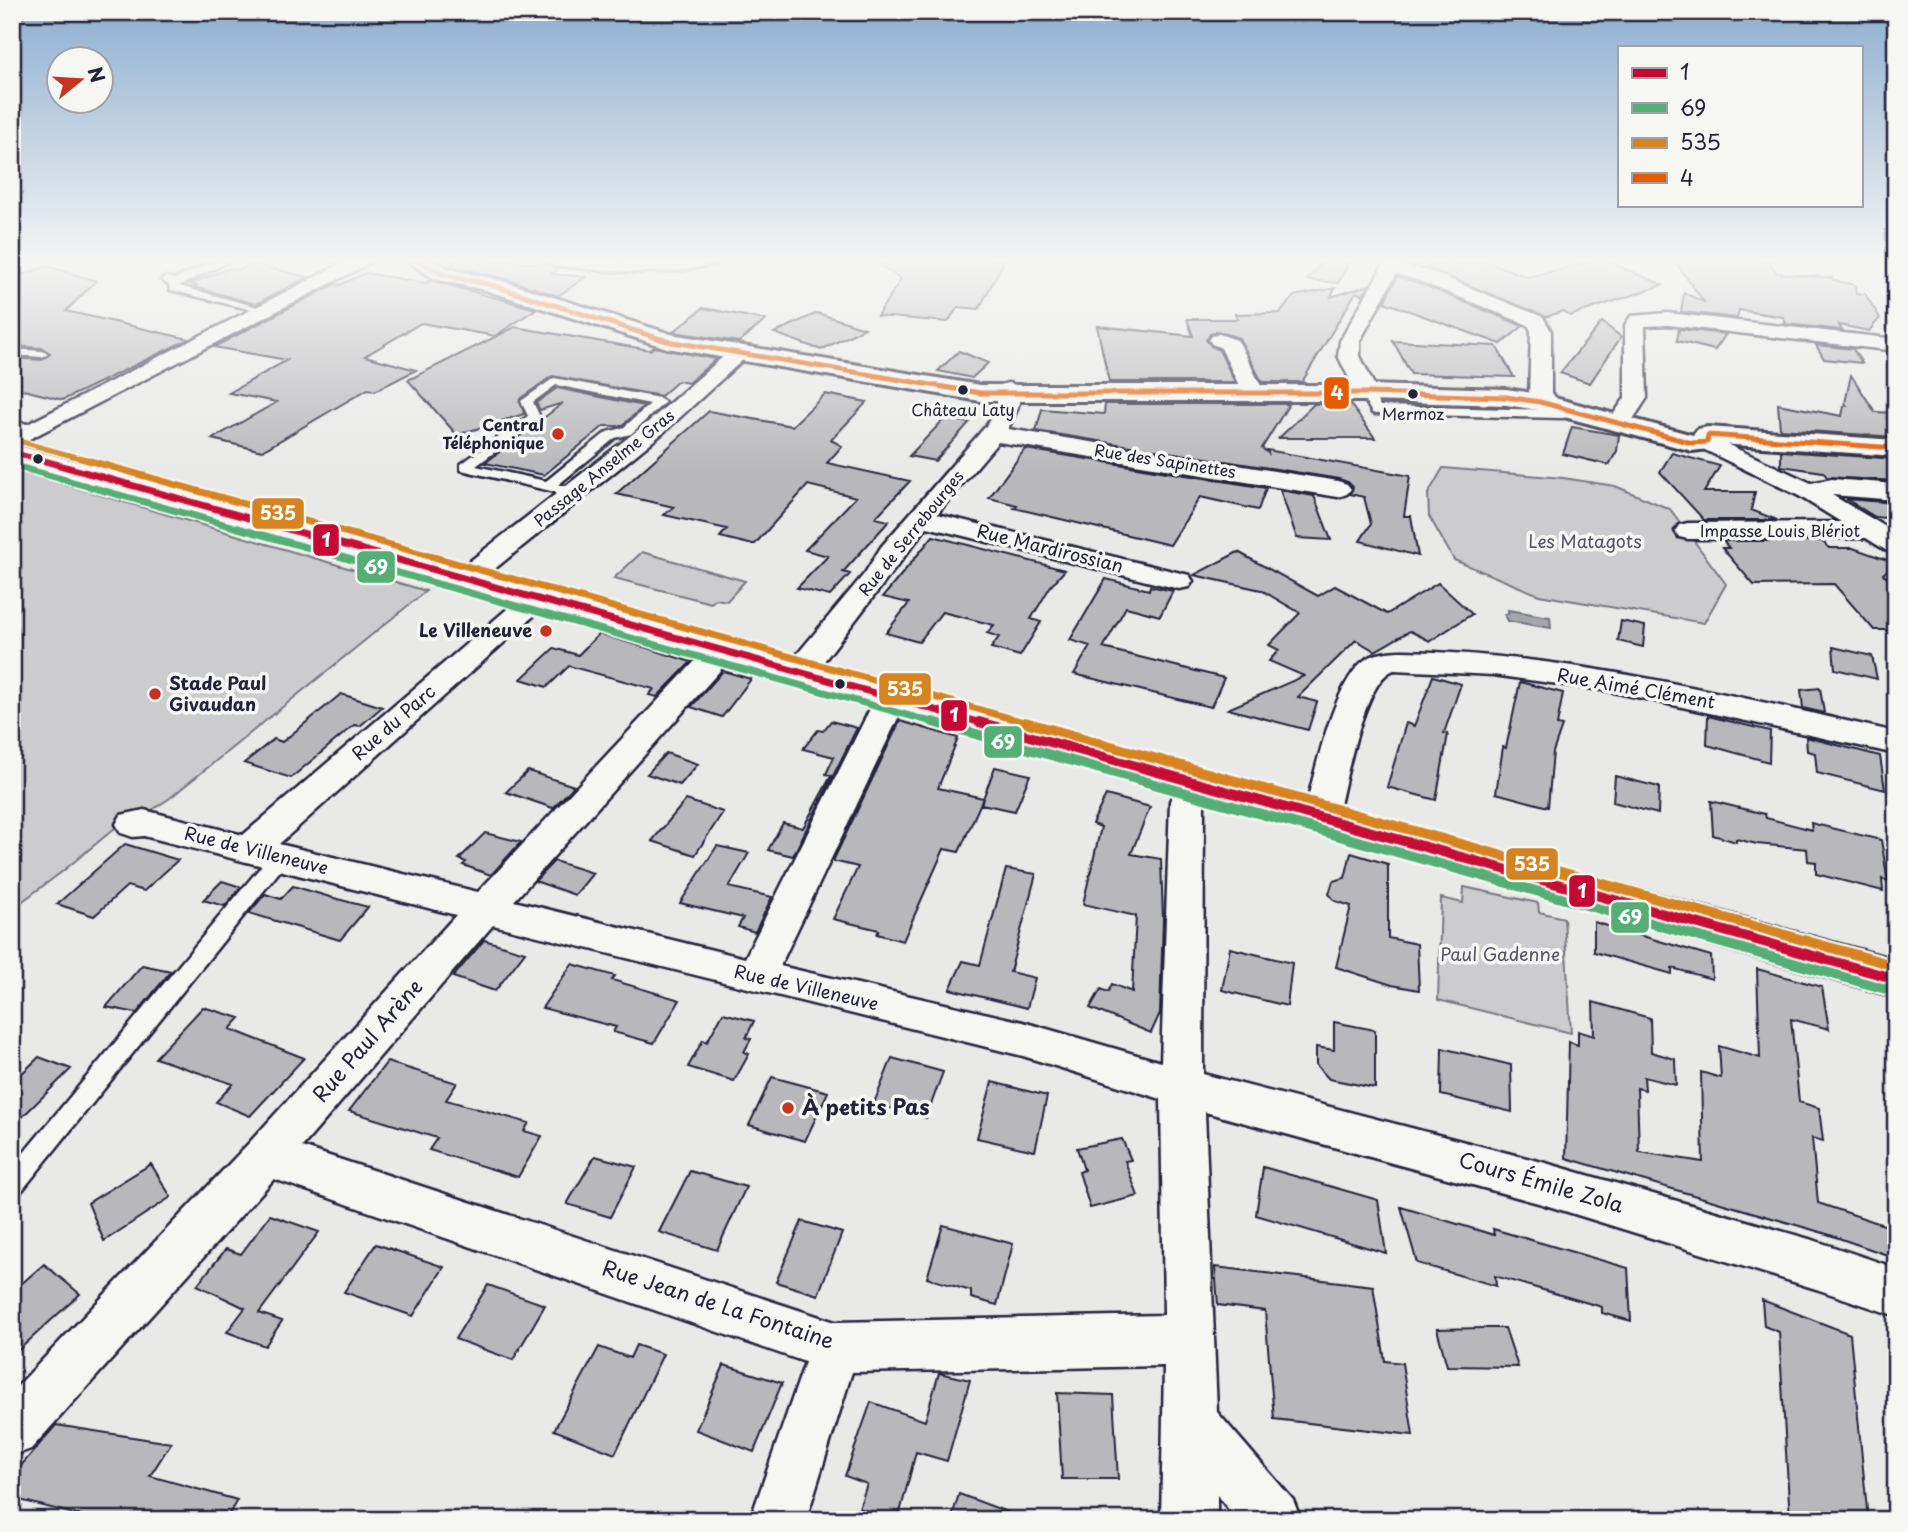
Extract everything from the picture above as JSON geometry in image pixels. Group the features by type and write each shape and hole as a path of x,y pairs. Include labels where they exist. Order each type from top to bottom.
{"main road":[{"path":"630,330 650,337 739,353 937,385 1008,393 1365,391 1506,397 1552,403 1621,418 1698,443 1708,438 1896,448"},
{"path":"12,452 1896,979"}],"street":[{"path":"12,441 225,330"},
{"path":"1356,330 1350,341 1349,356 1365,391"},
{"path":"1541,330 1552,403"},
{"path":"1621,418 1636,398 1635,330"},
{"path":"1769,330 1896,345"},
{"path":"1219,340 1230,344 1253,391"},
{"name":"Passage Anselme Gras","path":"466,578 564,492 669,417 739,353"},
{"name":"Rue de Serrebourges","path":"800,671 876,577 891,553 993,434 1005,416 1008,393"},
{"name":"Rue des Sapinettes","path":"993,434 1338,489"},
{"path":"1708,438 1808,491 1896,545"},
{"path":"1808,491 1832,487 1896,492"},
{"name":"Rue Mardirossian","path":"920,518 1179,581"},
{"name":"Impasse Louis Blériot","path":"1688,531 1871,530"},
{"name":"Rue du Parc","path":"265,853 537,598"},
{"name":"Rue Paul Arène","path":"12,1430 265,1156 485,908 722,650"},
{"name":"Rue Aimé Clément","path":"1320,818 1358,687 1374,667 1399,660 1485,664 1669,692 1896,743"},
{"path":"755,976 892,697"},
{"path":"1189,1520 1191,1422 1183,1085 1187,801 1194,783"},
{"name":"Rue de Villeneuve","path":"133,824 144,823 755,976 1023,1039 1183,1085"},
{"name":"Cours Émile Zola","path":"1183,1085 1238,1103 1542,1183 1816,1265 1896,1293"},
{"name":"Rue Jean de La Fontaine","path":"265,1156 835,1346 1187,1339"},
{"path":"778,1520 835,1346"},
{"path":"1191,1422 1273,1520"}],"lane":[{"path":"12,352 42,354"},
{"path":"554,381 659,402 628,431 611,435 564,492 466,467 534,417 527,401 554,381"},
{"path":"12,424 34,430"},
{"path":"12,1185 265,853"}],"green space":[{"name":"Les Matagots","path":"1443,468 1563,478 1615,486 1670,509 1726,584 1704,623 1539,595 1454,560 1429,516 1428,494"},
{"name":"Stade Paul Givaudan","path":"12,469 426,591 170,798 140,818 126,819 12,909"},
{"path":"642,552 745,581 727,601 716,599 711,603 614,578"},
{"name":"Paul Gadenne","path":"1464,887 1538,903 1539,912 1564,918 1571,1033 1438,1000 1441,898 1463,903"}],"shaded area":[{"path":"1508,610 1550,617 1551,628 1508,621 1504,614 1508,614"}],"building":[{"path":"12,330 152,330 189,339 63,400 12,387 19,384 12,383 12,358 42,360 50,353 42,348 12,346"},
{"path":"246,330 408,330 365,356 416,370 375,391 368,389 262,451 212,439 277,402 229,393 287,360 214,347"},
{"path":"464,330 503,330 495,336"},
{"path":"508,330 536,330 650,350 654,347 716,359 688,383 678,381 661,396 552,376 520,399 524,414 457,435 408,380"},
{"path":"675,330 753,330 739,342 673,332"},
{"path":"779,330 860,330 821,350 774,333"},
{"path":"1098,330 1140,330 1193,336 1191,330 1333,330 1302,382 1262,382 1239,338 1218,331 1210,334 1206,340 1219,350 1235,382 1109,382"},
{"path":"1463,330 1518,330 1501,344"},
{"path":"1595,330 1613,330 1621,337 1590,383 1560,373"},
{"path":"1679,330 1726,334 1715,350 1677,341"},
{"path":"1393,341 1496,346 1514,377 1411,374"},
{"path":"1816,345 1853,349 1862,363 1824,359"},
{"path":"959,351 988,363 972,378 938,371"},
{"path":"1851,375 1875,412 1896,413 1896,437 1780,429 1778,404 1842,416 1844,406 1847,406 1845,403"},
{"name":"Central Téléphonique","path":"557,388 644,406 622,426 604,426 544,475 485,463 563,403 540,410 536,403"},
{"path":"825,394 867,402 831,440 842,446 827,463 910,481 875,518 889,521 843,572 850,574 830,596 797,588 828,556 805,550 856,497 808,485 755,544 749,544 720,537 727,529 664,515 674,507 616,494 709,411 792,426"},
{"path":"1105,404 1289,404 1262,448 1268,453 1267,450 1410,476 1404,516 1411,516 1418,556 1360,541 1371,524 1364,497 1350,494 1353,487 1339,479 1036,431 1042,409 1104,414"},
{"path":"1314,404 1350,404 1375,438 1279,438"},
{"path":"945,418 969,423 935,461 909,456"},
{"path":"1572,427 1619,435 1617,451 1609,465 1563,454"},
{"path":"1025,449 1266,488 1258,510 1200,497 1170,545 1014,508 1017,505 989,498"},
{"path":"1781,451 1896,459 1896,481 1827,477 1823,472 1781,466"},
{"path":"1672,453 1720,466 1704,492 1755,492 1751,510 1777,520 1704,520 1660,472"},
{"path":"1280,490 1314,496 1331,540 1297,538"},
{"path":"1846,499 1896,503 1896,519 1875,517"},
{"path":"933,536 1065,570 1050,587 1031,619 1041,622 1020,656 991,648 999,637 987,633 994,625 942,612 919,642 886,633 909,603 883,597"},
{"path":"1723,541 1822,541 1829,548 1853,548 1896,563 1883,574 1896,587 1896,630 1874,630 1834,584 1754,585 1722,548 1729,548"},
{"path":"1238,552 1318,596 1335,586 1387,614 1438,583 1472,614 1430,641 1410,631 1375,651 1356,640 1298,697 1317,702 1308,730 1228,709 1304,676 1269,661 1279,650 1269,645 1300,613 1261,590 1194,575"},
{"path":"1106,579 1149,590 1150,586 1173,591 1160,616 1126,607 1103,648 1224,678 1211,707 1074,674 1090,646 1070,640"},
{"path":"1621,621 1645,626 1643,647 1618,641"},
{"path":"599,634 691,662 657,697 649,695 654,689 569,666 547,687 521,679 554,648 578,655"},
{"path":"1833,647 1872,656 1877,679 1835,669"},
{"path":"723,671 751,679 722,717 691,707"},
{"path":"1433,676 1461,684 1444,733 1448,734 1436,800 1387,787 1406,723 1414,726"},
{"path":"1520,682 1563,693 1557,725 1562,726 1553,752 1548,807 1496,793 1503,747 1506,748"},
{"path":"1820,688 1824,713 1803,708 1801,690"},
{"path":"341,694 382,707 360,726 354,725 291,778 244,763 274,739 282,742"},
{"path":"1708,716 1770,731 1769,762 1707,745"},
{"path":"831,721 857,728 793,856 768,850 783,823 803,828 831,776 826,774 834,757 803,749 818,730 823,731"},
{"path":"900,721 958,738 938,788 983,798 959,852 944,849 903,941 877,934 879,930 833,919 858,867 833,861"},
{"path":"1806,737 1880,756 1885,790 1817,773 1815,753 1807,751"},
{"path":"666,753 698,764 680,785 647,774"},
{"path":"995,767 1030,775 1015,811 981,804"},
{"path":"528,771 574,786 553,808 506,792"},
{"path":"1615,776 1659,787 1658,814 1613,802"},
{"path":"1106,795 1150,807 1131,854 1161,859 1163,920 1160,1013 1151,1033 1090,1008 1101,989 1108,992 1112,984 1132,992 1136,916 1083,904 1101,827 1092,824"},
{"path":"686,800 723,812 695,855 652,841"},
{"path":"1711,801 1765,814 1766,818 1812,830 1811,823 1881,840 1888,881 1882,879 1883,891 1816,874 1816,862 1808,861 1807,849 1736,839 1736,842 1713,835"},
{"path":"485,833 521,842 491,875 463,865 466,862 459,859"},
{"path":"125,844 178,860 144,891 127,886 94,916 57,904"},
{"path":"717,846 749,853 729,887 772,897 755,932 738,927 743,918 680,903"},
{"path":"1351,853 1388,864 1388,938 1417,944 1419,990 1392,985 1336,967 1351,906 1335,901 1329,894 1333,881 1345,878"},
{"path":"554,861 593,873 575,895 535,881"},
{"path":"1006,869 1036,874 1010,972 1035,978 1027,1008 950,989 963,961 980,965"},
{"path":"222,881 241,887 225,906 203,900"},
{"path":"293,886 368,907 340,940 249,913 265,894 281,899"},
{"path":"1594,922 1711,956 1712,979 1672,968 1672,974 1594,952"},
{"path":"484,940 525,952 495,991 453,977"},
{"path":"1230,948 1292,963 1287,1006 1222,990"},
{"path":"572,964 615,976 612,980 680,1000 654,1043 613,1032 616,1027 542,1008"},
{"path":"142,965 171,971 137,1013 106,1007"},
{"path":"1757,969 1822,987 1829,1029 1791,1019 1799,1102 1819,1108 1823,1141 1812,1138 1818,1203 1896,1229 1896,1258 1827,1234 1566,1158 1569,1042 1578,1045 1578,1031 1594,1036 1593,1002 1650,1018 1651,1052 1675,1059 1676,1085 1644,1077 1645,1090 1637,1088 1639,1152 1703,1162 1701,1072 1721,1078 1719,1046 1760,1058"},
{"path":"203,1007 240,1018 230,1029 304,1058 250,1116 216,1102 233,1084 155,1058"},
{"path":"723,1013 754,1021 746,1038 751,1039 744,1052 749,1054 734,1081 688,1067 703,1040 707,1042"},
{"path":"1334,1022 1375,1030 1375,1088 1329,1079 1316,1065 1316,1047 1334,1050"},
{"path":"1442,1048 1511,1065 1512,1112 1441,1095"},
{"path":"39,1057 71,1069 12,1127 12,1083"},
{"path":"892,1058 943,1072 926,1118 874,1103"},
{"path":"387,1062 457,1083 446,1100 529,1123 524,1131 542,1136 518,1177 429,1150 437,1138 349,1111"},
{"name":"À petits Pas","path":"772,1077 828,1092 805,1141 749,1125"},
{"path":"992,1082 1047,1096 1035,1151 977,1138"},
{"path":"1122,1139 1131,1160 1125,1161 1138,1196 1090,1208 1079,1172 1084,1170 1077,1148"},
{"path":"595,1156 636,1167 610,1217 567,1204"},
{"path":"151,1164 171,1197 104,1241 88,1203"},
{"path":"1263,1167 1378,1200 1386,1253 1256,1215"},
{"path":"690,1171 746,1187 717,1250 659,1232"},
{"path":"1401,1207 1494,1235 1493,1229 1628,1268 1631,1321 1602,1313 1602,1307 1495,1276 1496,1286 1417,1263"},
{"path":"270,1215 319,1232 259,1313 282,1321 265,1346 227,1332 245,1308 197,1285 226,1249 241,1254"},
{"path":"802,1221 842,1233 818,1295 776,1282"},
{"path":"943,1225 1013,1244 997,1305 971,1298 971,1291 927,1278"},
{"path":"376,1244 444,1267 413,1316 344,1292"},
{"path":"44,1264 80,1294 12,1356 12,1292"},
{"path":"1215,1267 1373,1286 1385,1361 1402,1363 1413,1435 1274,1419 1265,1311 1218,1305"},
{"path":"488,1285 545,1305 513,1360 455,1339"},
{"path":"1762,1300 1850,1334 1868,1520 1790,1520 1779,1332 1764,1326"},
{"path":"1505,1328 1518,1367 1447,1366 1437,1329"},
{"path":"636,1345 663,1354 615,1454 554,1430 599,1347 630,1358"},
{"path":"724,1365 782,1383 754,1452 696,1430"},
{"path":"939,1373 970,1380 947,1461 916,1452 898,1520 859,1508 867,1484 845,1476 871,1402 925,1421"},
{"path":"1057,1393 1113,1395 1118,1479 1062,1479"},
{"path":"56,1425 171,1443 150,1476 237,1500 226,1520 98,1520 12,1498 12,1476"},
{"path":"959,1494 1021,1517 1020,1520 951,1520"}],"transit line":[{"name":"4","path":"634,330 667,341 980,393 1367,393 1506,397 1540,402 1692,443 1707,442 1708,435"},
{"name":"4","path":"1708,435 1896,448"},
{"name":"535","path":"15,440 1896,966"},
{"name":"1","path":"12,452 1896,979"},
{"name":"69","path":"12,465 1893,991"}],"place":[{"name":"Château Laty","path":"963,390"},
{"name":"Mermoz","path":"1413,394"},
{"name":"Central Téléphonique","path":"558,434"},
{"name":"Le Villeneuve","path":"546,631"},
{"name":"Stade Paul Givaudan","path":"155,694"},
{"name":"À petits Pas","path":"788,1108"}]}
